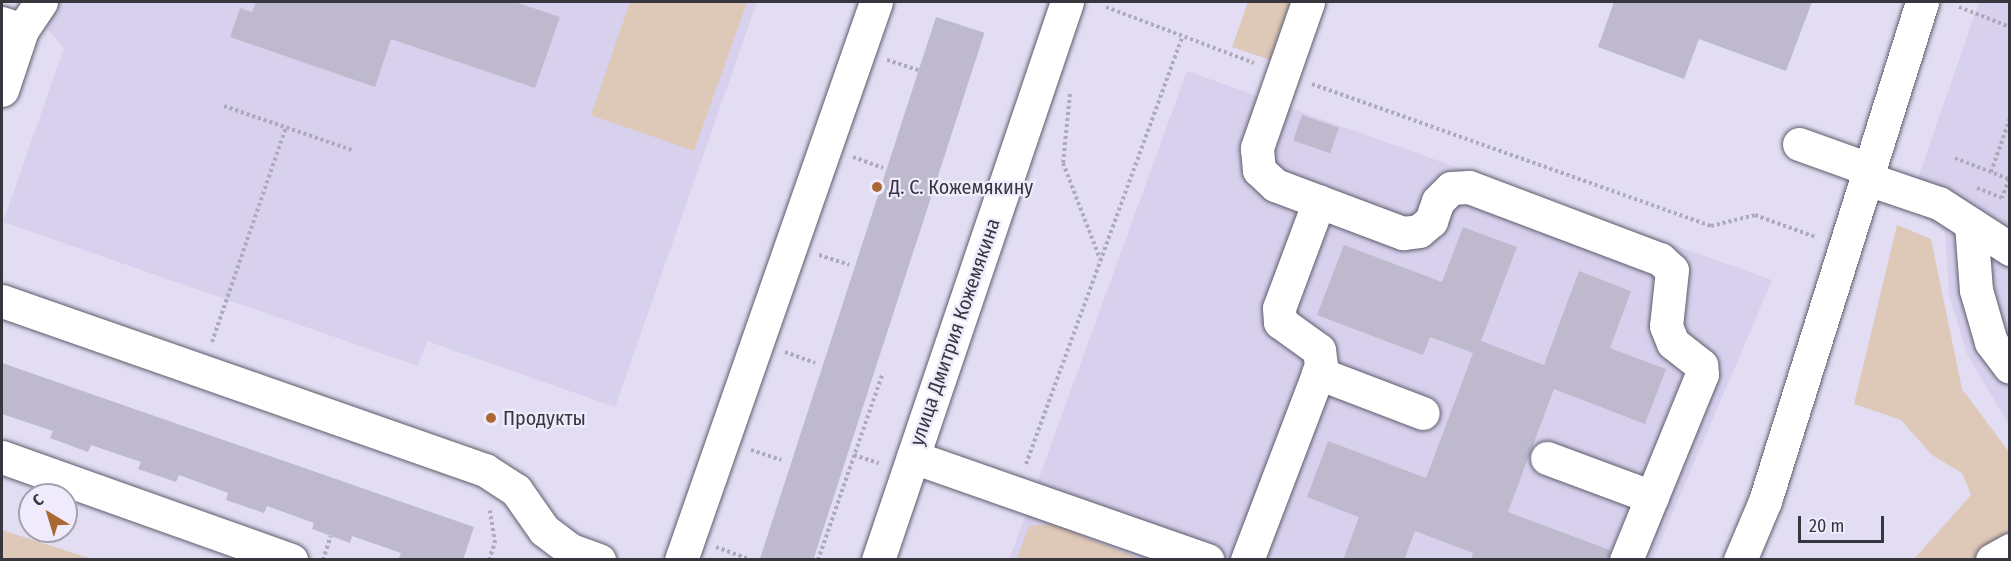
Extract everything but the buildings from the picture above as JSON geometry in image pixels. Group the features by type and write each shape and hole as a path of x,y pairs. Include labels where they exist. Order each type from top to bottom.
{"street":[{"path":"2,90 12,27 40,2"},
{"path":"681,560 876,2"},
{"path":"1308,2 1257,148 1259,170 1275,185 1403,233 1419,231 1431,221 1438,201 1451,188 1469,187 1660,259 1672,270 1666,326 1673,343 1696,359 1702,374 1626,560"},
{"path":"1740,560 1765,501 1922,2"},
{"name":"улица Дмитрия Кожемякина","path":"878,560 899,461 1059,4"},
{"path":"1799,144 1939,203 2010,249"},
{"path":"1247,560 1318,373 1320,351 1280,322 1279,308 1319,201"},
{"path":"1971,224 1976,290 1991,342 2010,367"},
{"path":"2,301 485,470 516,490 544,530 571,550 599,560"},
{"path":"1318,373 1423,413"},
{"path":"2,457 291,560"},
{"path":"1547,458 1652,497"},
{"path":"899,461 1015,493 1207,560"},
{"path":"1992,560 2010,550"}],"path":[{"path":"1106,7 1182,38 1711,226 1755,215 1815,237"},
{"path":"1959,7 2010,27"},
{"path":"1015,493 1182,38"},
{"path":"1072,80 1063,163 1101,260"},
{"path":"224,106 352,150"},
{"path":"1991,172 2010,118"},
{"path":"202,371 286,127"},
{"path":"1955,158 2009,179 2002,198 1966,184"},
{"path":"818,560 882,375"},
{"path":"854,455 899,461"},
{"path":"489,497 495,543 489,560"},
{"path":"323,560 331,536"}],"shaded area":[{"path":"24,2 757,2 615,407 427,341 418,366 3,222 64,48"},
{"path":"630,2 747,2 694,151 591,115"},
{"path":"1248,2 1290,2 1270,60 1232,47"},
{"path":"1979,2 2009,2 2009,425 1967,354 1949,295 1945,232 1908,207"},
{"path":"1187,71 1772,280 1653,559 1009,560"},
{"path":"1897,225 1931,239 1962,389 2009,452 2009,539 1977,559 1914,559 1971,495 1962,473 1932,455 1901,420 1854,404"},
{"path":"1053,524 1140,559 1017,559 1029,526"},
{"path":"2,530 18,535 18,543 42,543 92,559 2,559"}],"place":[{"name":"Д. С. Кожемякину","path":"877,187"},
{"name":"Продукты","path":"491,418"}]}
